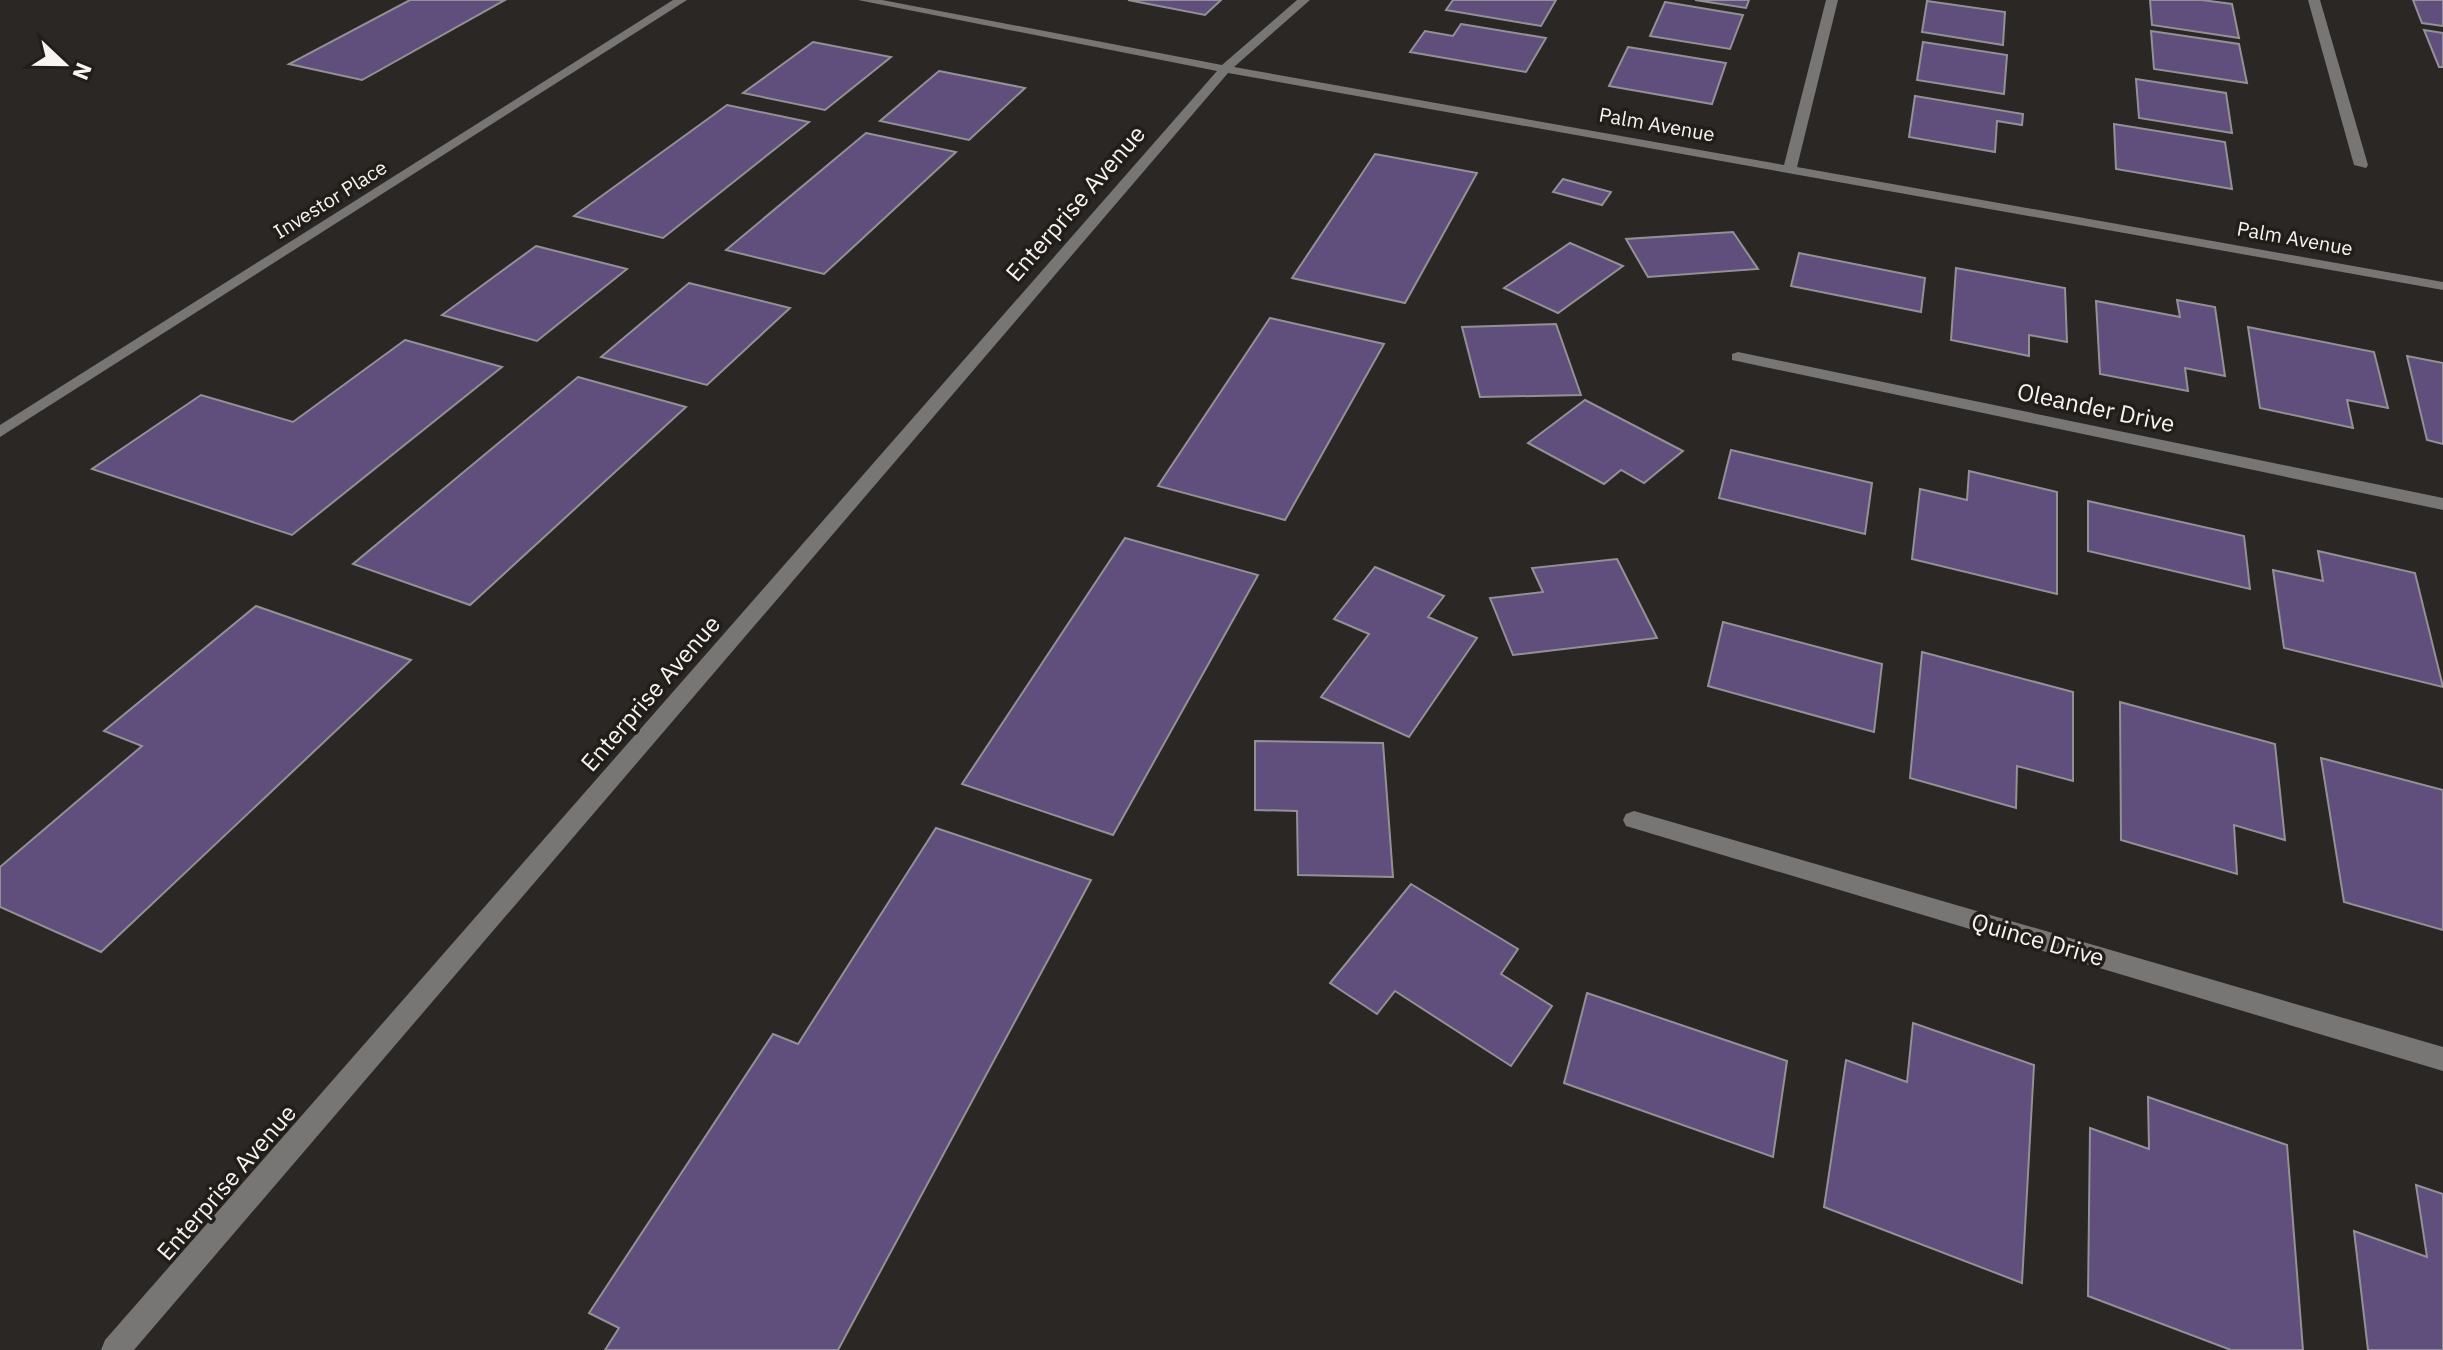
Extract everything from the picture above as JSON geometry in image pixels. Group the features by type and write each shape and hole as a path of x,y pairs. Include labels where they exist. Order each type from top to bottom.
{"street":[{"name":"Investor Place","path":"0,432 681,0"},
{"name":"Palm Avenue","path":"864,0 1225,69 1790,167 2443,286"},
{"name":"Enterprise Avenue","path":"115,1350 1225,69 1304,0"},
{"path":"1790,167 1832,0"},
{"path":"2314,0 2361,165"},
{"name":"Oleander Drive","path":"1738,357 2443,504"},
{"name":"Quince Drive","path":"1634,820 2443,1059"}],"building":[{"path":"410,0 505,0 362,80 289,64"},
{"path":"1128,0 1221,0 1205,15"},
{"path":"1453,0 1556,0 1541,26 1446,10"},
{"path":"1695,0 1749,0 1746,8"},
{"path":"2150,0 2202,0 2232,4 2239,38 2152,25"},
{"path":"2413,0 2443,0 2443,26 2422,23"},
{"path":"1927,1 2005,12 2003,45 1922,32"},
{"path":"1665,2 1743,15 1730,49 1650,36"},
{"path":"1461,24 1546,38 1526,72 1410,52 1425,31 1453,36"},
{"path":"2424,30 2443,33 2443,67 2439,67"},
{"path":"2151,31 2239,44 2247,83 2154,69"},
{"path":"813,42 891,57 825,110 743,93"},
{"path":"1923,42 2007,55 2004,94 1917,80"},
{"path":"1628,47 1726,63 1712,104 1609,86"},
{"path":"939,71 1025,88 969,140 880,121"},
{"path":"2136,79 2226,93 2232,133 2139,118"},
{"path":"1915,96 2023,114 2022,125 1997,121 1995,152 1909,137"},
{"path":"727,105 809,122 663,238 574,216"},
{"path":"2114,124 2225,142 2232,189 2116,169"},
{"path":"866,133 956,152 824,274 726,250"},
{"path":"1375,154 1477,173 1405,303 1292,278"},
{"path":"1563,179 1611,192 1602,205 1553,192"},
{"path":"1733,232 1758,269 1648,277 1626,239"},
{"path":"1570,243 1623,266 1558,313 1504,288"},
{"path":"536,246 627,269 537,341 442,315"},
{"path":"1799,253 1925,278 1921,312 1791,286"},
{"path":"1956,268 2065,288 2067,342 2029,335 2029,356 1951,340"},
{"path":"689,283 790,308 707,385 601,357"},
{"path":"2177,300 2215,307 2225,376 2185,368 2188,391 2100,374 2096,301 2180,317"},
{"path":"1270,318 1384,344 1285,520 1158,486"},
{"path":"1556,324 1581,395 1480,397 1462,327"},
{"path":"2248,327 2374,352 2388,408 2347,400 2353,428 2260,408"},
{"path":"405,340 502,367 292,535 92,469 201,395 293,422"},
{"path":"2407,356 2443,363 2443,444 2427,440"},
{"path":"578,377 686,407 470,605 353,564"},
{"path":"1585,400 1683,451 1644,483 1621,470 1604,484 1528,443"},
{"path":"1731,450 1872,483 1865,534 1719,498"},
{"path":"1969,471 2057,492 2057,594 1912,559 1920,489 1967,500"},
{"path":"2088,501 2244,536 2250,589 2088,551"},
{"path":"1125,538 1258,575 1113,835 962,784"},
{"path":"2318,551 2415,573 2443,687 2284,648 2273,570 2323,581"},
{"path":"1617,559 1657,638 1513,655 1490,598 1543,592 1532,568"},
{"path":"1375,567 1444,596 1428,617 1477,638 1409,737 1321,697 1369,634 1334,619"},
{"path":"256,606 411,660 101,952 0,907 0,867 142,746 104,731"},
{"path":"1723,622 1882,664 1874,732 1708,686"},
{"path":"1922,652 2073,692 2073,781 2017,766 2016,808 1910,778"},
{"path":"2120,702 2275,744 2285,840 2234,825 2237,874 2121,840"},
{"path":"1255,741 1383,743 1393,877 1298,875 1297,811 1255,810"},
{"path":"2321,758 2443,790 2443,930 2344,902"},
{"path":"936,828 1091,880 838,1350 605,1350 619,1328 589,1313 773,1034 798,1044"},
{"path":"1411,884 1518,949 1501,974 1552,1006 1511,1066 1395,991 1377,1014 1330,983"},
{"path":"1587,993 1787,1061 1773,1157 1564,1083"},
{"path":"1913,1023 2034,1065 2022,1283 1824,1207 1846,1060 1907,1082"},
{"path":"2148,1097 2287,1145 2303,1350 2231,1350 2088,1296 2090,1128 2149,1149"},
{"path":"2416,1185 2443,1194 2443,1350 2368,1350 2354,1231 2427,1257"}]}
